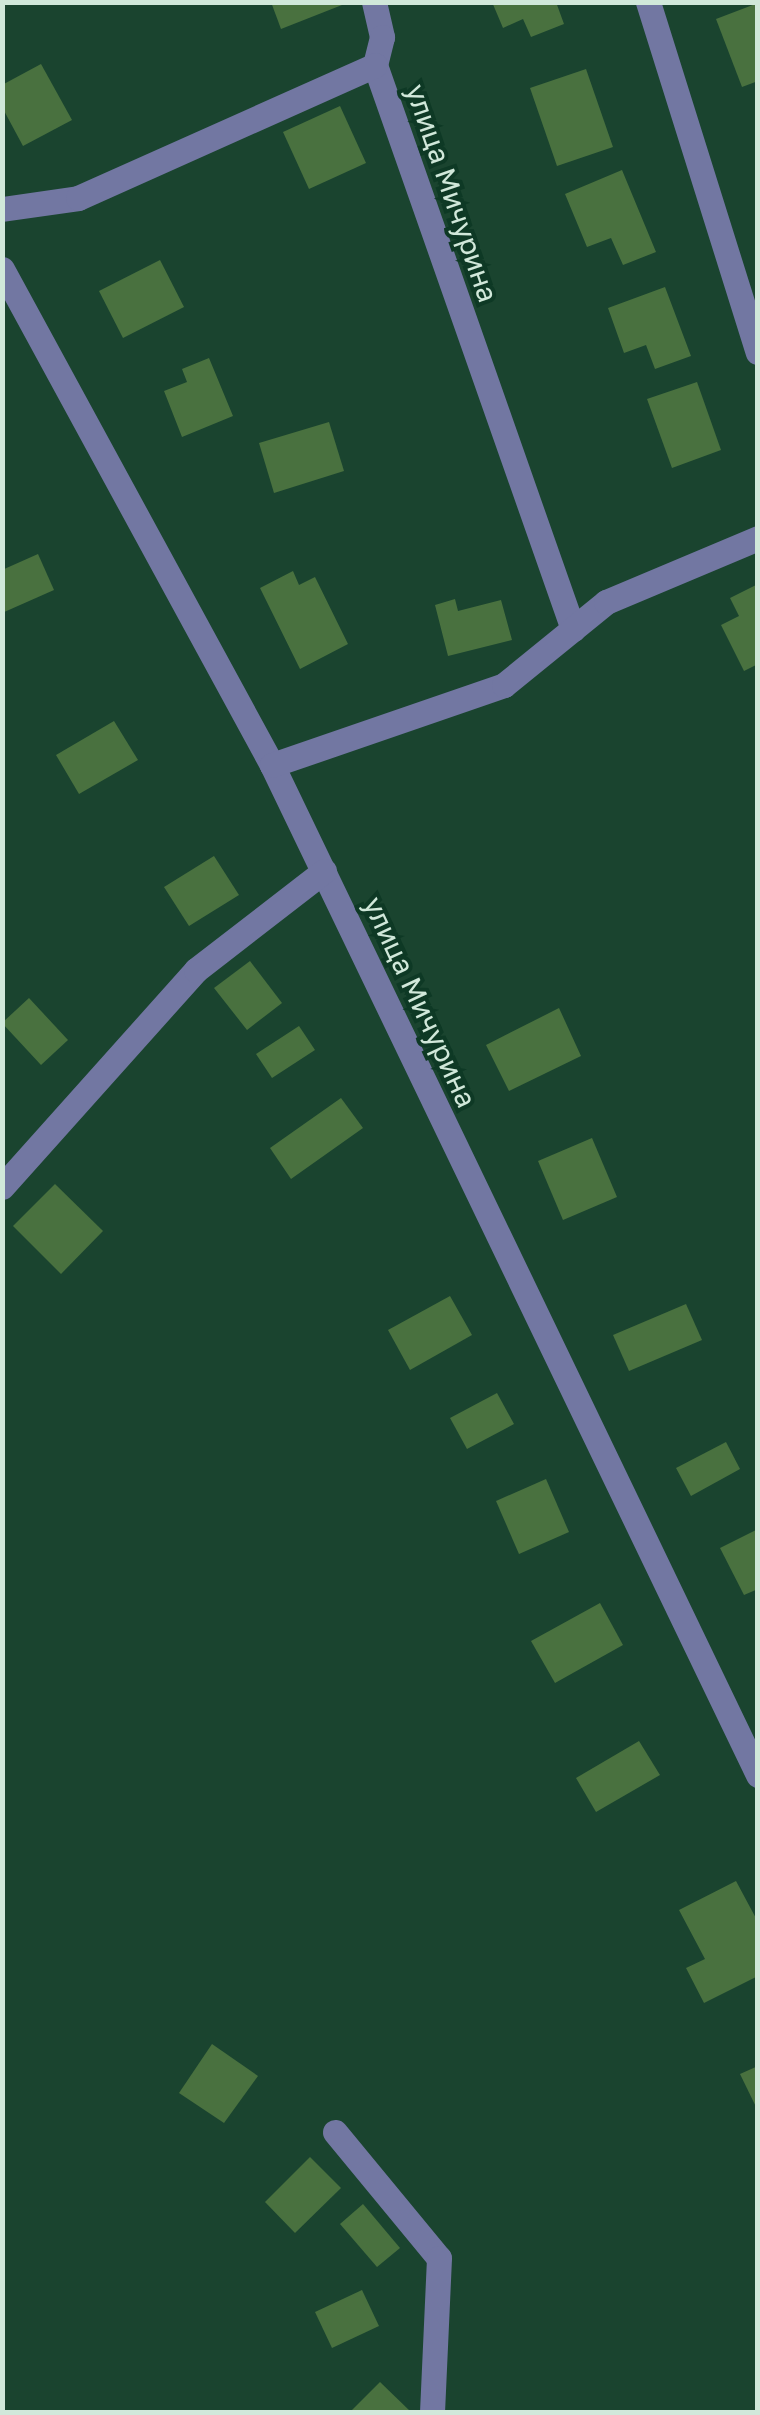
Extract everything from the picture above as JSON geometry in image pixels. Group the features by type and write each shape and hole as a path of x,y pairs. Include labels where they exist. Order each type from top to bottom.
{"street":[{"name":"улица Мичурина","path":"374,2 382,37 376,65 573,629"},
{"path":"648,2 758,352"},
{"path":"2,209 78,198 376,65"},
{"name":"улица Мичурина","path":"2,269 272,765 758,1775"},
{"path":"272,765 504,685 606,602 758,538"},
{"path":"2,1186 196,970 324,871"},
{"path":"334,2132 439,2258 432,2412"}],"building":[{"path":"271,2 340,2 342,5 281,29"},
{"path":"492,2 556,2 564,24 531,37 523,19 503,28"},
{"path":"758,3 758,81 742,87 716,19"},
{"path":"41,64 72,120 23,146 2,107 2,85"},
{"path":"586,69 613,147 557,166 530,88"},
{"path":"340,106 366,163 309,189 283,132"},
{"path":"622,170 656,252 623,265 611,238 587,247 565,194"},
{"path":"160,260 184,307 123,338 99,291"},
{"path":"665,287 691,356 655,369 646,345 624,353 608,308"},
{"path":"209,358 233,416 182,437 164,391 187,382 182,369"},
{"path":"697,382 721,450 672,468 647,399"},
{"path":"329,422 344,471 274,493 259,443"},
{"path":"38,554 54,590 2,613 2,570"},
{"path":"293,571 299,585 315,577 348,644 300,669 260,588"},
{"path":"758,584 758,664 744,671 721,625 739,616 730,598"},
{"path":"455,599 458,611 501,600 512,640 448,656 435,605"},
{"path":"114,721 138,760 79,794 56,755"},
{"path":"214,856 239,895 189,926 164,887"},
{"path":"250,961 282,1003 247,1030 214,988"},
{"path":"29,998 68,1040 41,1065 2,1023"},
{"path":"559,1008 581,1056 509,1091 486,1045"},
{"path":"299,1026 315,1050 272,1078 256,1054"},
{"path":"341,1098 363,1128 291,1179 270,1148"},
{"path":"592,1138 617,1197 563,1220 538,1161"},
{"path":"55,1184 103,1231 61,1274 13,1226"},
{"path":"450,1296 472,1335 410,1370 388,1330"},
{"path":"686,1304 702,1340 629,1371 613,1335"},
{"path":"497,1393 514,1424 467,1449 450,1418"},
{"path":"726,1442 740,1469 691,1496 676,1468"},
{"path":"546,1479 569,1532 519,1554 496,1501"},
{"path":"758,1529 758,1589 744,1595 720,1548"},
{"path":"600,1603 623,1645 555,1683 531,1641"},
{"path":"639,1741 660,1775 596,1812 576,1778"},
{"path":"736,1881 758,1922 758,1976 704,2003 686,1968 705,1959 679,1910"},
{"path":"212,2044 258,2076 224,2123 179,2093"},
{"path":"758,2066 758,2111 740,2074"},
{"path":"310,2157 341,2188 295,2233 265,2202"},
{"path":"363,2204 400,2248 377,2267 340,2224"},
{"path":"362,2290 379,2326 332,2348 315,2312"},
{"path":"380,2382 411,2412 350,2412"}]}
